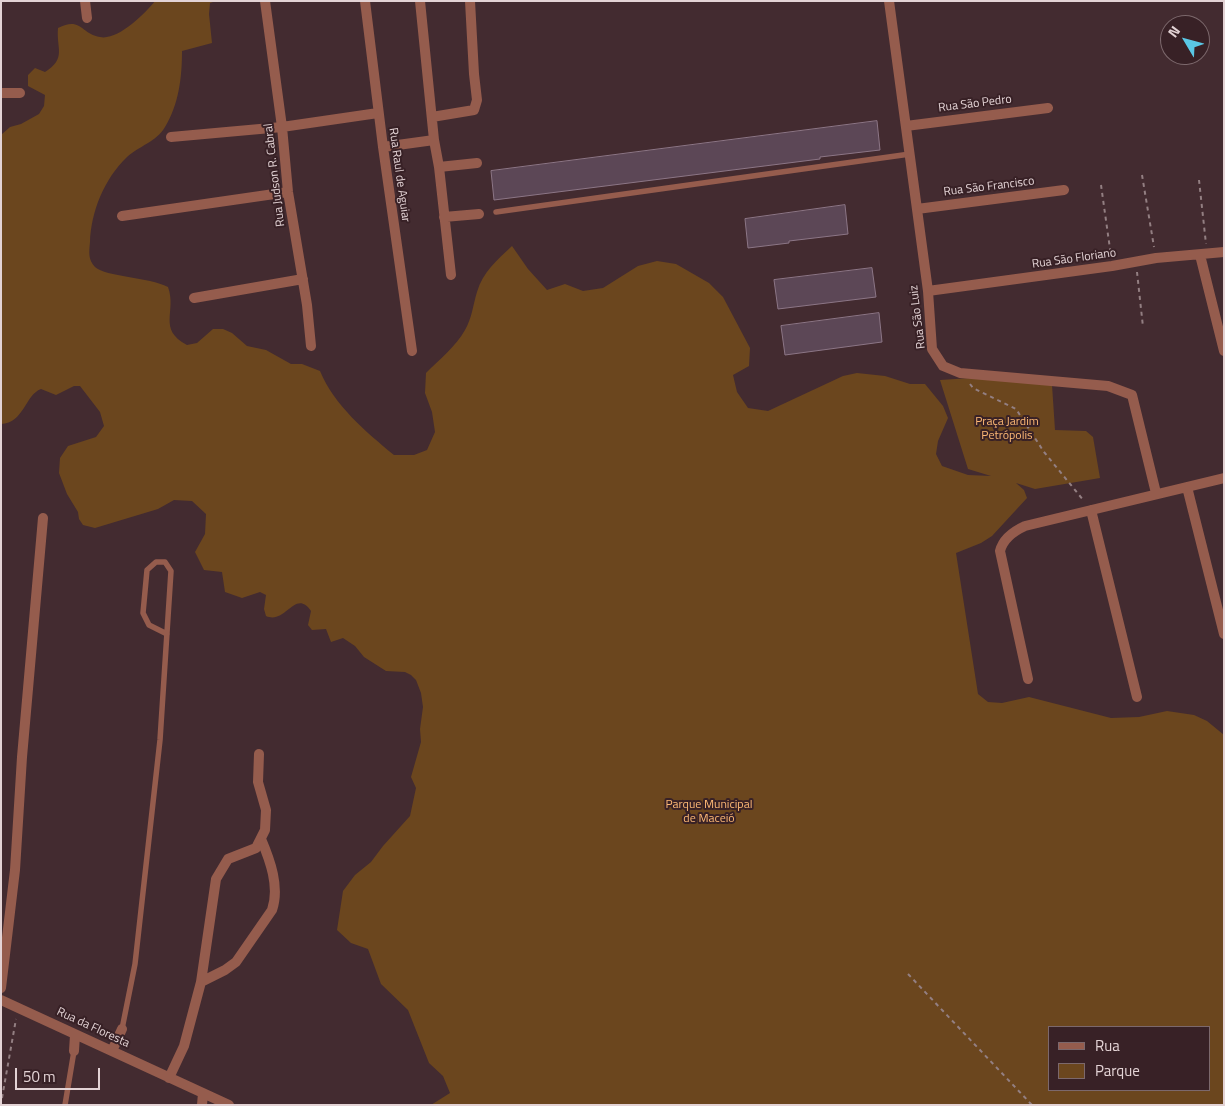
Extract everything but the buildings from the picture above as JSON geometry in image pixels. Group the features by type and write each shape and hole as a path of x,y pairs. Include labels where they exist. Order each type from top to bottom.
{"street":[{"path":"85,1 87,18"},
{"name":"Rua Judson R. Cabral","path":"265,1 282,127 288,192 311,346"},
{"name":"Rua Raul de Aguiar","path":"365,1 378,113 412,352"},
{"path":"420,1 434,140 439,167 451,275"},
{"path":"432,117 474,110 478,100 474,74 470,1"},
{"name":"Rua São Luiz","path":"889,1 928,291 932,349 942,366 960,373 1108,386 1132,394 1156,493"},
{"path":"1,92 20,94"},
{"name":"Rua São Pedro","path":"906,126 1048,108"},
{"path":"171,137 282,127 378,113"},
{"path":"383,148 434,140"},
{"path":"439,167 477,163"},
{"name":"Rua São Francisco","path":"916,209 1064,190"},
{"path":"122,216 288,192"},
{"path":"444,217 479,214"},
{"name":"Rua São Floriano","path":"928,291 1112,266 1156,258 1224,252"},
{"path":"1203,254 1224,352"},
{"path":"194,298 302,279"},
{"path":"1028,679 1000,550 1014,530 1156,493 1224,478"},
{"path":"1187,487 1224,634"},
{"path":"1091,510 1137,697"},
{"path":"1,988 16,870 22,757 43,518"},
{"path":"169,1078 184,1046 201,982 216,879 228,860 256,848 266,830 266,810 258,782 259,754"},
{"path":"201,982 236,962 272,910 275,890 269,858 261,838"},
{"name":"Rua da Floresta","path":"1,1000 229,1105"},
{"path":"112,1051 122,1029"},
{"path":"74,1051 75,1035"},
{"path":"202,1105 203,1093"}],"lane":[{"path":"496,212 910,154"},
{"path":"122,1029 135,964 160,740 167,634 171,571 165,562 156,562 146,570 143,613 149,625 167,634"},
{"path":"65,1105 74,1051"}],"path":[{"path":"1142,175 1156,258"},
{"path":"1199,180 1203,254"},
{"path":"1100,186 1112,266"},
{"path":"1136,262 1143,327"},
{"path":"960,373 973,388 1016,409 1044,452 1091,510"},
{"path":"908,974 1032,1105"},
{"path":"2,1098 18,1007"}],"green space":[{"name":"Parque Municipal de Maceió","path":"155,1 216,1 210,3 209,14 212,43 182,51 177,100 165,127 152,140 127,157 112,175 100,196 91,231 89,249 91,262 95,267 108,273 150,281 168,287 171,304 170,326 178,339 187,345 197,343 213,329 223,329 232,333 247,346 266,350 291,364 302,364 320,371 342,406 362,427 394,455 414,455 427,450 435,432 432,412 425,393 426,373 457,342 469,321 483,278 512,246 528,269 547,290 565,284 583,291 603,288 638,266 657,261 676,264 709,283 723,297 750,348 749,366 733,375 737,392 748,408 768,411 843,376 857,373 885,376 910,384 925,384 943,406 948,418 938,441 936,454 942,466 968,475 991,476 968,469 940,380 971,378 1052,385 1055,430 1086,431 1093,437 1100,478 1035,489 1016,483 1024,490 1027,498 992,536 981,543 956,553 978,694 988,702 1002,703 1029,697 1111,718 1139,717 1167,711 1194,715 1207,721 1224,735 1224,1105 431,1105 450,1093 443,1076 429,1063 408,1010 381,984 368,949 351,943 337,930 343,891 355,875 371,862 410,816 416,788 411,777 421,742 420,729 423,707 421,693 416,680 405,672 386,671 364,657 355,646 343,638 331,642 326,629 312,630 308,625 311,611 305,605 300,603 295,605 279,616 266,616 264,609 266,595 260,592 242,598 225,592 222,572 204,570 195,552 205,534 206,514 192,501 174,500 158,509 95,528 83,525 79,519 78,512 67,494 59,473 60,458 68,446 96,437 104,426 100,412 80,386 74,386 56,395 41,389 31,397 15,419 1,424 1,135 10,127 21,124 39,114 44,106 45,95 28,86 28,75 35,68 45,72 56,62 59,53 58,28 72,24 94,35 107,37 122,31 138,19"}],"park label":[{"name":"Praça Jardim Petrópolis","path":"1007,429"}]}
